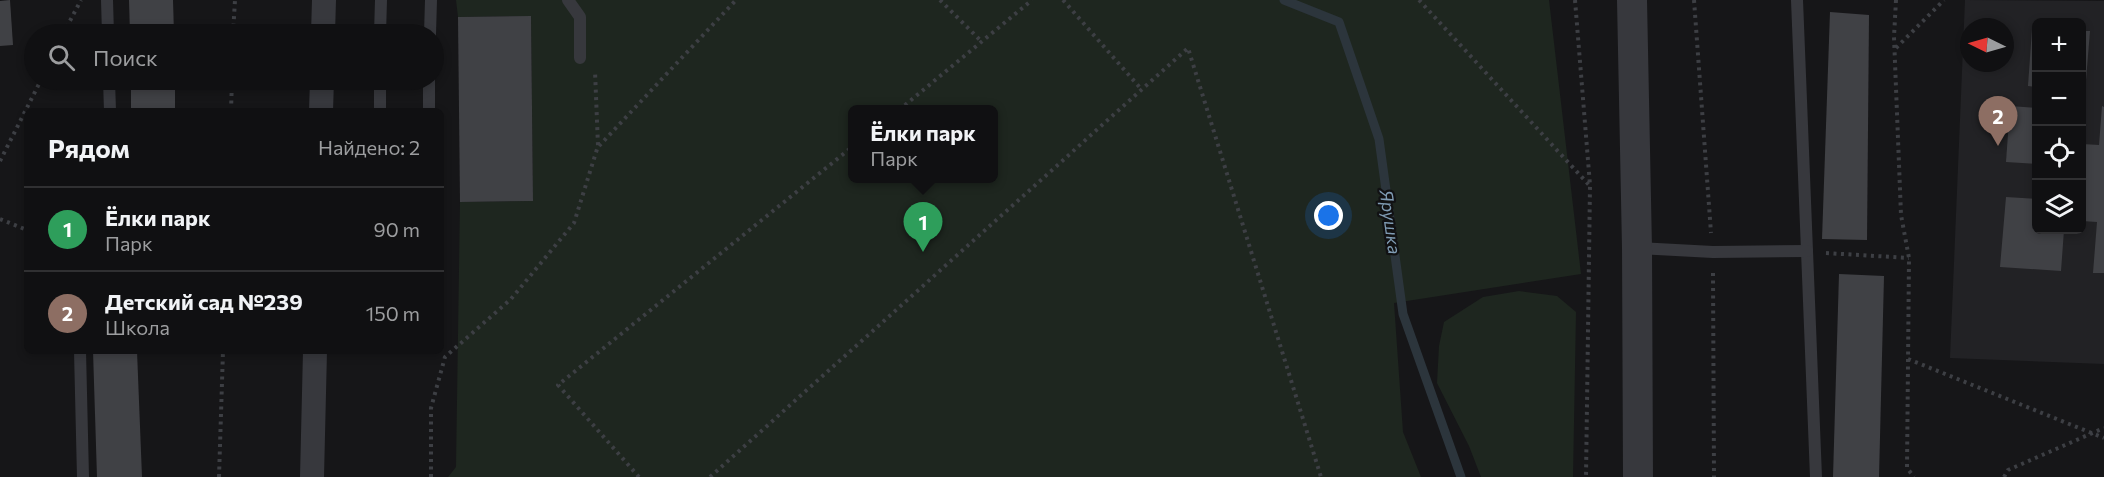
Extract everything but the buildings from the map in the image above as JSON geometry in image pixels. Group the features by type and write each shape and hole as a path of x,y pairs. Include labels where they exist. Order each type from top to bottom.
{"street":[{"path":"323,24 324,0"},
{"path":"1632,0 1637,248 1638,477"},
{"path":"321,108 322,90"},
{"path":"312,477 315,354"}],"lane":[{"path":"107,0 108,24"},
{"path":"380,24 381,0"},
{"path":"430,24 431,0"},
{"path":"568,0 580,17 580,58"},
{"path":"1797,0 1816,477"},
{"path":"109,90 110,108"},
{"path":"380,90 380,108"},
{"path":"429,90 429,108"},
{"path":"1637,248 1713,252 1807,251"},
{"path":"80,354 83,477"}],"path":[{"path":"68,24 81,0"},
{"path":"234,24 235,0"},
{"path":"598,146 736,0"},
{"path":"940,0 982,42"},
{"path":"905,105 1032,0"},
{"path":"1062,0 1142,90"},
{"path":"1419,0 1590,185"},
{"path":"1575,0 1590,185 1586,477"},
{"path":"1896,0 1895,48 1901,215 1909,258 1907,468 1914,477"},
{"path":"1895,48 1944,0"},
{"path":"710,477 1188,48 1321,477"},
{"path":"431,477 431,408 445,357 511,299 574,223 598,146 595,68"},
{"path":"27,108 36,90"},
{"path":"231,108 232,90"},
{"path":"0,161 24,114"},
{"path":"639,477 558,385 848,150"},
{"path":"0,219 24,229"},
{"path":"1807,251 1909,258"},
{"path":"219,477 223,354"},
{"path":"1908,359 2104,438"},
{"path":"2004,477 2008,470 2104,428"}],"shaded area":[{"path":"456,0 1549,0 1581,274 1394,303 1403,432 1421,477 448,477 456,467 460,202 533,201 531,16 458,17"},
{"path":"1965,0 2104,1 2104,364 1950,358 1962,72 2014,72 2014,18 1964,18"},
{"path":"1519,291 1557,296 1576,312 1573,477 1481,477 1469,446 1437,383 1439,346 1444,322 1483,297"}],"waterway":[{"name":"Ярушка","path":"1284,0 1339,22 1379,139 1403,314 1461,477"}],"place":[{"name":"Детский сад №239","path":"1998,146"},
{"name":"Ёлки парк","path":"923,252"}]}
